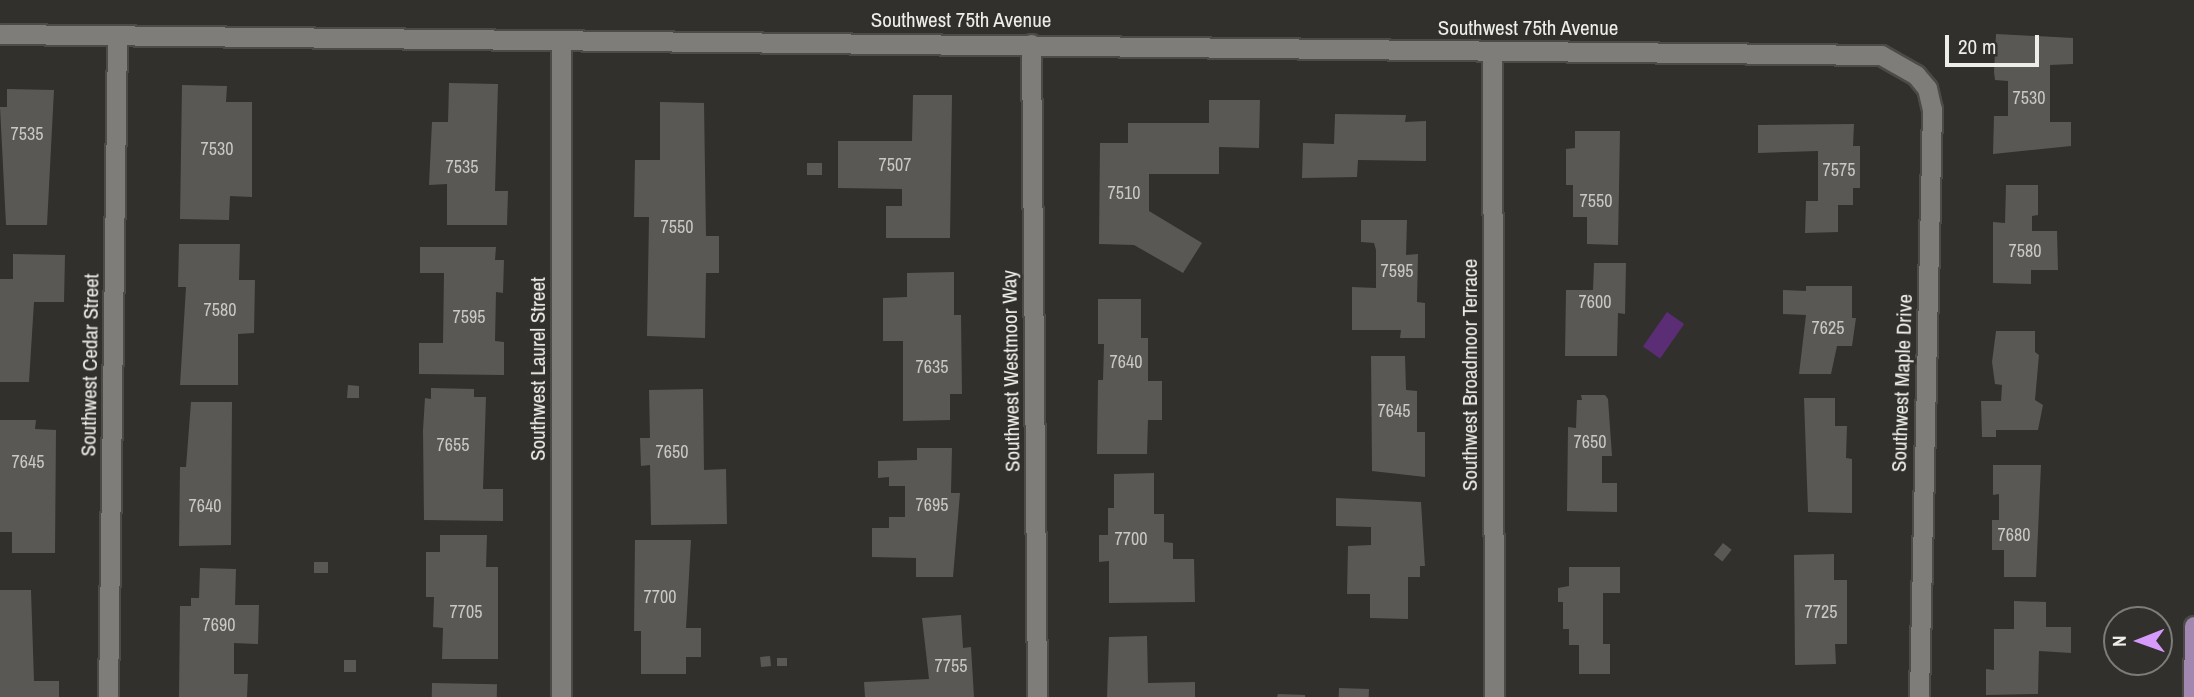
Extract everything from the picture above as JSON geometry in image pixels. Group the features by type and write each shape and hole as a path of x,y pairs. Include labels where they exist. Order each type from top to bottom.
{"main road":[{"path":"2193,697 2194,626"}],"street":[{"name":"Southwest 75th Avenue","path":"0,34 1881,55 1916,75"},
{"name":"Southwest Cedar Street","path":"108,697 117,35"},
{"name":"Southwest Laurel Street","path":"561,40 561,697"},
{"name":"Southwest Westmoor Way","path":"1031,44 1037,697"},
{"name":"Southwest Broadmoor Terrace","path":"1492,52 1494,697"},
{"name":"Southwest Maple Drive","path":"1916,75 1927,88 1932,109 1919,697"}],"shaded area":[{"path":"1667,312 1684,324 1660,358 1643,346"}],"building":[{"path":"1996,34 2073,38 2073,64 2050,65 2050,122 2071,122 2071,146 1993,154 1994,116 2008,116 2008,81 1995,80"},
{"path":"449,83 498,84 495,191 508,191 507,225 447,225 447,184 429,185 432,122 448,122"},
{"path":"182,85 227,86 226,102 252,102 252,197 230,196 229,220 180,219"},
{"path":"7,89 54,90 47,225 6,225 0,107 7,107"},
{"path":"913,95 952,95 950,238 886,238 886,206 902,206 902,189 838,188 838,141 912,141"},
{"path":"1209,100 1260,100 1259,148 1219,147 1219,174 1149,174 1149,211 1202,243 1183,273 1134,245 1099,244 1100,143 1128,143 1128,123 1209,123"},
{"path":"660,102 704,103 706,236 719,236 719,273 706,273 705,338 647,336 649,217 634,217 635,160 660,160"},
{"path":"1335,114 1406,115 1405,122 1426,121 1426,161 1358,160 1357,177 1302,178 1303,143 1334,144"},
{"path":"1854,124 1853,146 1860,146 1860,188 1853,188 1853,205 1838,205 1838,232 1805,233 1806,201 1818,201 1818,151 1758,153 1758,125"},
{"path":"1575,131 1620,131 1618,245 1587,244 1587,217 1573,217 1573,185 1566,185 1566,149 1575,148"},
{"path":"807,163 822,163 822,175 807,175"},
{"path":"2006,185 2038,185 2038,215 2032,216 2032,231 2057,231 2058,270 2031,270 2031,284 1993,283 1993,222 2005,223"},
{"path":"1361,220 1407,220 1406,255 1418,254 1417,302 1425,303 1425,338 1400,338 1401,330 1352,330 1352,287 1376,288 1376,250 1374,243 1361,242"},
{"path":"179,244 240,244 239,280 255,280 254,333 238,334 238,385 180,385 186,287 178,287"},
{"path":"420,247 496,247 495,260 504,260 503,293 496,292 495,341 504,342 504,375 419,374 419,343 443,343 444,273 420,273"},
{"path":"13,254 65,255 64,302 34,302 29,382 0,382 0,279 13,279"},
{"path":"1594,263 1626,263 1625,314 1618,313 1617,356 1565,356 1566,290 1593,290"},
{"path":"954,272 954,315 961,315 962,394 950,394 950,420 903,421 903,341 883,341 883,298 907,297 907,273"},
{"path":"1806,286 1852,286 1852,318 1856,318 1852,346 1837,346 1831,374 1799,374 1806,315 1783,314 1783,290 1806,291"},
{"path":"1098,299 1141,299 1141,338 1148,338 1148,381 1162,381 1162,420 1148,420 1147,454 1097,454 1098,380 1103,380 1104,344 1098,344"},
{"path":"1996,331 2035,331 2035,352 2039,355 2035,400 2043,405 2038,430 1996,430 1996,437 1982,437 1981,401 2001,401 2002,385 1995,384 1992,362"},
{"path":"1371,356 1405,356 1406,390 1417,391 1417,432 1425,432 1425,477 1372,471"},
{"path":"348,385 359,386 359,398 347,398"},
{"path":"431,388 474,389 474,397 486,397 483,489 503,489 503,521 424,520 423,430 425,398 431,399"},
{"path":"703,389 704,470 726,469 727,524 651,525 650,465 641,466 640,438 650,438 649,390"},
{"path":"1581,395 1605,395 1608,399 1612,456 1602,456 1602,483 1617,483 1617,512 1567,511 1568,427 1576,428 1577,400 1582,400"},
{"path":"1804,398 1835,398 1835,426 1847,426 1846,458 1852,459 1852,513 1808,512"},
{"path":"191,402 232,402 231,545 179,546 180,467 186,467"},
{"path":"0,420 36,420 35,429 56,430 55,553 12,553 12,532 0,532"},
{"path":"917,448 952,448 951,493 960,493 953,577 916,577 916,558 872,557 872,528 889,528 889,517 905,517 905,486 889,486 889,477 878,478 878,461 917,460"},
{"path":"1993,465 2041,465 2036,577 2004,577 2004,550 1992,550 1992,520 1999,520 1999,494 1993,495"},
{"path":"1154,473 1154,514 1164,514 1164,542 1173,543 1173,559 1194,559 1195,602 1109,603 1109,561 1099,562 1099,535 1108,535 1108,508 1114,508 1114,474"},
{"path":"1336,498 1421,502 1425,566 1420,566 1420,577 1408,577 1408,619 1370,618 1370,594 1347,594 1348,546 1371,545 1371,527 1336,526"},
{"path":"440,535 487,535 486,567 498,567 498,659 442,659 443,628 433,627 434,597 426,597 426,552 440,552"},
{"path":"635,540 691,540 686,628 701,628 701,657 686,657 686,674 641,674 641,631 634,631"},
{"path":"1723,543 1732,550 1722,562 1714,555"},
{"path":"1834,554 1834,580 1847,580 1847,644 1835,644 1836,664 1795,665 1794,555"},
{"path":"314,562 328,562 328,573 314,573"},
{"path":"1569,567 1620,567 1620,593 1603,593 1603,644 1610,644 1610,674 1579,674 1579,645 1569,645 1569,629 1563,629 1563,602 1558,602 1558,588 1569,586"},
{"path":"200,568 236,569 235,605 259,605 258,644 234,643 234,674 248,674 247,697 179,697 180,606 191,606 191,598 199,598"},
{"path":"0,590 31,590 34,681 59,681 59,697 0,697"},
{"path":"2014,601 2046,602 2046,627 2071,627 2071,653 2039,651 2038,694 1986,695 1986,669 1994,670 1994,629 2014,629"},
{"path":"961,615 963,648 971,647 974,697 865,697 864,682 929,679 922,618"},
{"path":"1147,636 1148,683 1195,682 1195,697 1107,697 1109,637"},
{"path":"770,656 771,666 761,667 760,657"},
{"path":"777,658 787,658 787,666 777,666"},
{"path":"344,660 356,660 356,672 344,672"},
{"path":"432,683 497,684 497,697 432,697"},
{"path":"1339,688 1369,689 1369,697 1339,697"},
{"path":"1278,694 1305,695 1305,697 1277,697"}]}
